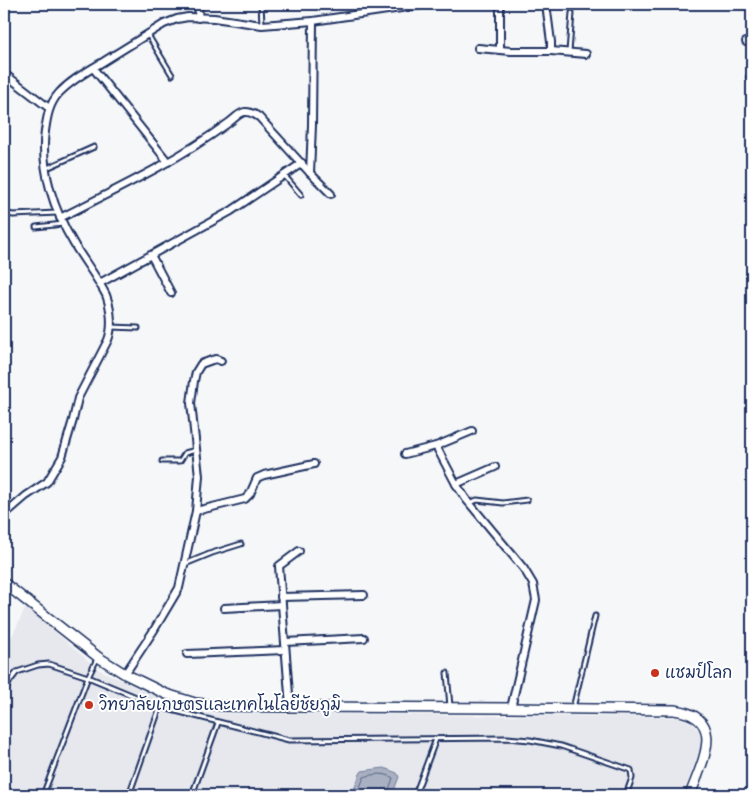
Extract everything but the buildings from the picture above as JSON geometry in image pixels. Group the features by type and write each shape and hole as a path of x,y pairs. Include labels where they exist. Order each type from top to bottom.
{"street":[{"path":"198,18 199,4"},
{"path":"4,515 26,496 47,482 62,457 78,398 108,340 110,332 109,302 60,218 51,194 44,155 44,141 46,118 53,102 64,89 93,68 164,24 177,19 188,17 214,18 262,24 313,21 428,4"},
{"path":"500,4 500,50"},
{"path":"546,4 551,51"},
{"path":"310,173 313,21"},
{"path":"478,48 586,54"},
{"path":"93,68 168,162"},
{"path":"4,72 49,108"},
{"path":"60,218 193,148 240,113 246,111 259,116 331,194"},
{"path":"100,284 230,211 302,163"},
{"path":"151,255 171,293"},
{"path":"125,674 179,588 196,511 199,476 191,403 194,381 196,372 201,364 216,359 220,361"},
{"path":"405,454 436,446 472,431"},
{"path":"436,446 469,504 524,569 533,584 536,600 511,708"},
{"path":"196,511 245,499 250,494 256,478 314,464"},
{"path":"456,484 495,467"},
{"path":"290,708 279,566 299,551"},
{"path":"5,585 98,657 125,674 166,694 195,703 220,706 290,708 674,710 692,714 704,724 707,732 707,741 706,752 690,795"},
{"path":"281,597 364,595"},
{"path":"224,608 282,605"},
{"path":"187,654 364,638"}],"lane":[{"path":"260,4 262,24"},
{"path":"569,52 572,13"},
{"path":"148,34 172,75"},
{"path":"46,168 94,147"},
{"path":"284,175 301,195"},
{"path":"4,213 60,218"},
{"path":"36,227 60,218"},
{"path":"110,327 138,328"},
{"path":"162,461 180,461 185,453 197,450"},
{"path":"469,504 477,500 503,503 527,500"},
{"path":"184,564 241,544"},
{"path":"573,709 595,616"},
{"path":"43,795 88,677 98,657"},
{"path":"4,694 16,672 38,665 49,664 88,677 160,707 289,740 507,738 530,740 561,746 631,770 632,778 626,795"},
{"path":"447,672 450,709"},
{"path":"129,795 160,707"},
{"path":"192,795 218,722"},
{"path":"414,795 436,739"}],"shaded area":[{"name":"วิทยาลัยเกษตรและเทคโนโลยีชัยภูมิ","path":"26,607 98,669 163,700 200,713 675,717 686,720 699,730 701,739 700,749 683,795 4,795 4,653"}],"water":[{"path":"384,768 397,773 399,777 392,795 352,795 362,771"}],"place":[{"name":"แชมป์โลก","path":"655,673"},
{"name":"วิทยาลัยเกษตรและเทคโนโลยีชัยภูมิ","path":"89,705"}]}
